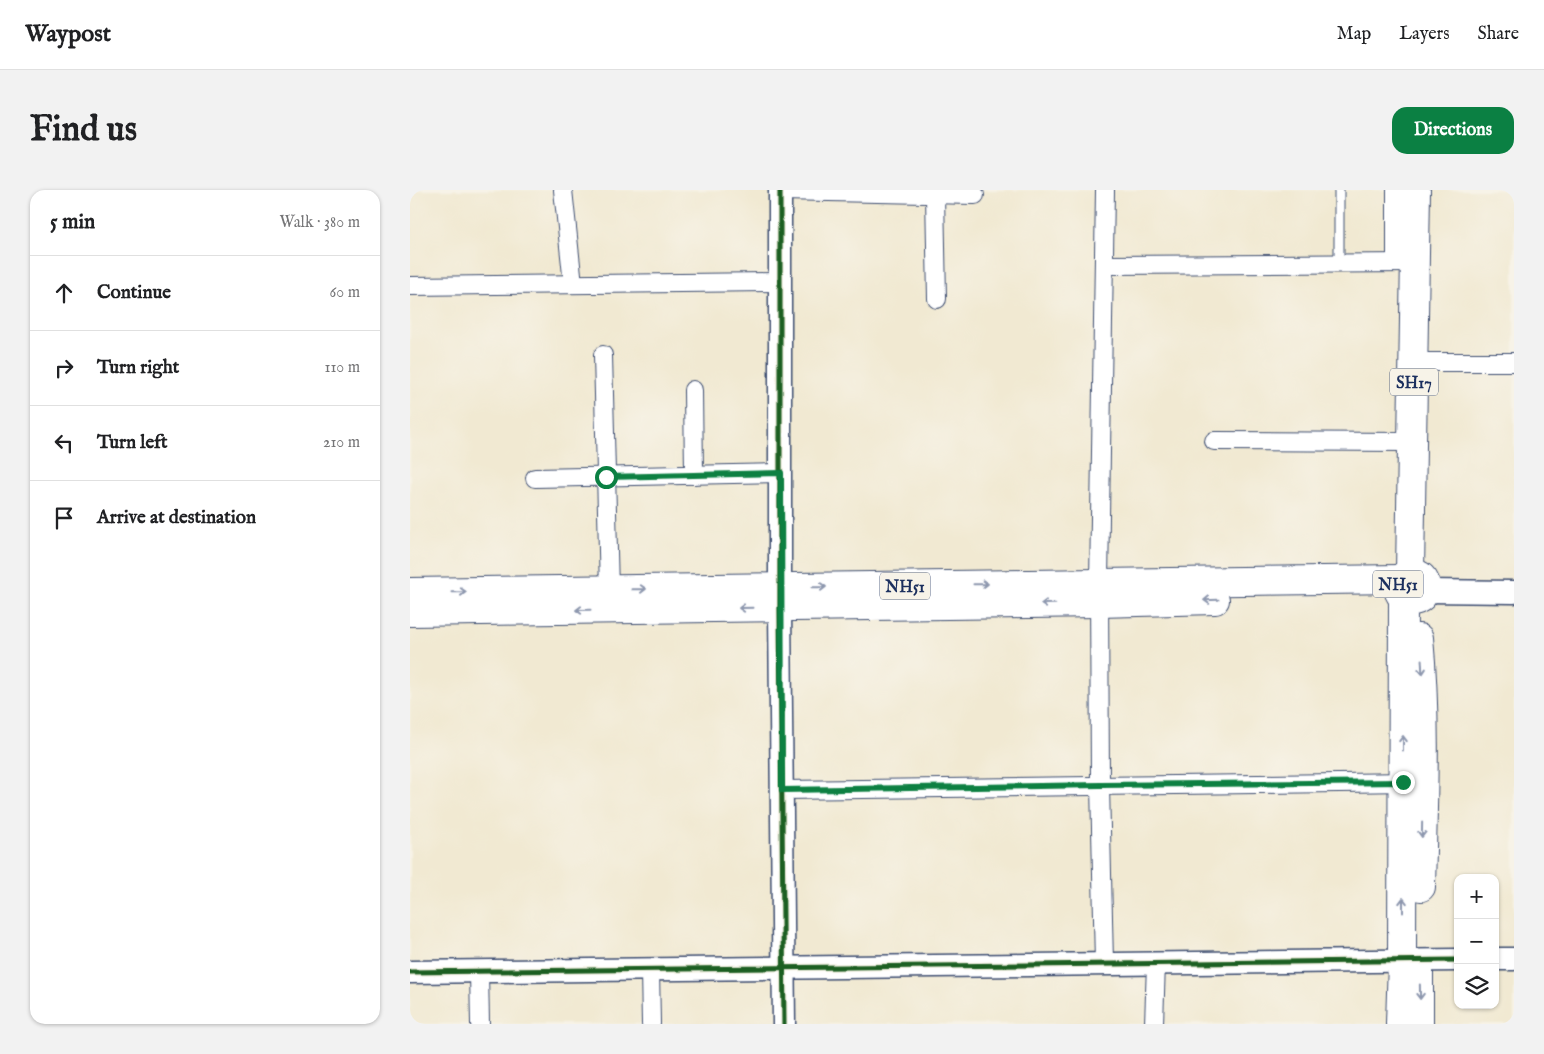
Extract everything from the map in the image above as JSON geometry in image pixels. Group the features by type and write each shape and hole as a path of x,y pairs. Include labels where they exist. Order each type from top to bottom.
{"main road":[{"name":"SH17","path":"1409,590 1414,362 1405,263 1416,190"},
{"name":"NH51","path":"410,592 608,590 781,597"},
{"name":"NH51","path":"410,612 781,597 1409,590 1422,669 1413,782 1411,961 1420,1024"},
{"name":"NH51","path":"1400,1024 1411,961"}],"street":[{"path":"563,190 574,284"},
{"path":"784,1024 780,190 975,195"},
{"path":"1104,963 1100,785 1099,593 1105,190"},
{"path":"1104,265 1405,263 1396,190"},
{"path":"935,194 937,299"},
{"path":"410,286 780,282"},
{"path":"603,355 608,590"},
{"path":"1414,362 1514,362"},
{"path":"694,390 694,475"},
{"path":"1214,441 1413,442"},
{"path":"535,478 781,473"},
{"path":"1409,590 1514,592"},
{"path":"782,790 1413,782"},
{"path":"1499,959 1514,958"},
{"path":"410,972 1454,960"},
{"path":"1154,1024 1156,963"},
{"path":"650,969 651,1024"},
{"path":"480,971 480,1024"}],"lane":[{"path":"1339,190 1339,264"}],"cycle path":[{"path":"780,190 780,608 784,1024"},
{"path":"410,972 1454,960"}],"route":[{"path":"606,477 781,473 782,790 1403,782"}]}
